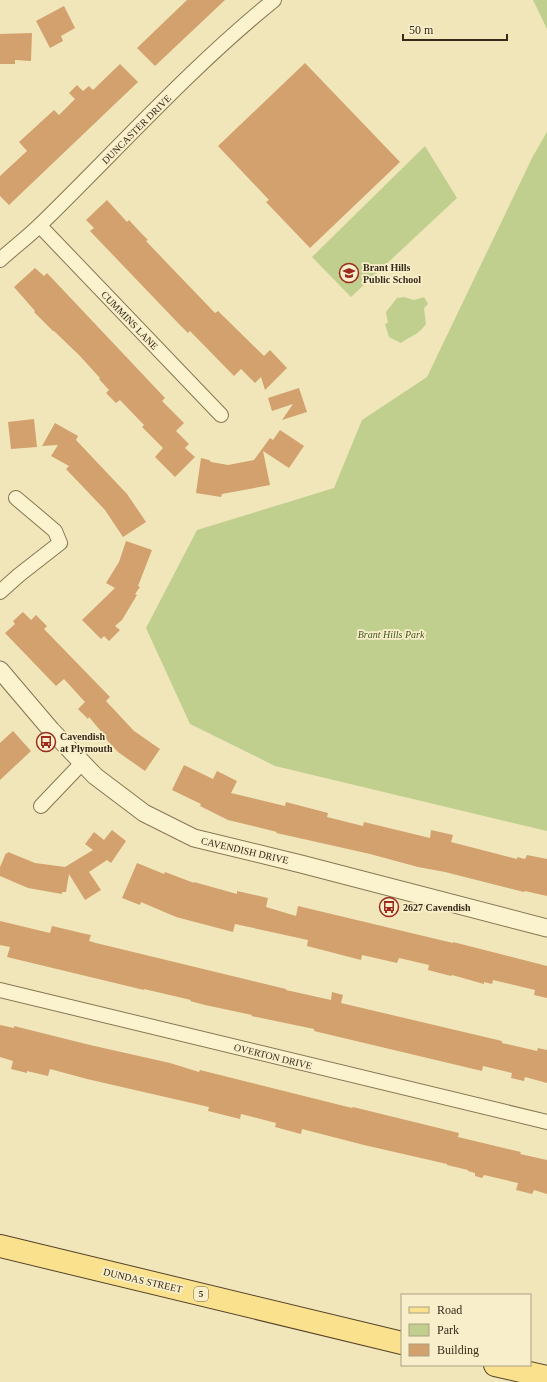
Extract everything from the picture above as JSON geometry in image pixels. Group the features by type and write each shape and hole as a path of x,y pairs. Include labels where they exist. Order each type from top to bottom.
{"main road":[{"name":"DUNDAS STREET","path":"0,1246 401,1343"},
{"path":"499,1366 547,1378"}],"street":[{"name":"DUNCASTER DRIVE","path":"1,258 40,226 168,96 246,23 274,0"},
{"name":"CUMMINS LANE","path":"40,226 221,415"},
{"path":"0,592 60,543 55,531 16,498"},
{"name":"CAVENDISH DRIVE","path":"0,670 51,730 95,776 144,813 194,838 301,864 547,928"},
{"path":"41,806 82,763"},
{"name":"OVERTON DRIVE","path":"0,990 547,1122"}],"green space":[{"path":"533,0 547,0 547,29"},
{"name":"Brant Hills Park","path":"547,132 547,831 275,766 190,724 146,628 197,530 334,488 362,420 427,377 533,156"},
{"path":"425,146 457,198 351,297 312,257"},
{"path":"404,297 414,300 424,297 428,304 424,308 426,324 417,333 401,343 389,337 385,324 388,323 386,312 397,298"}],"building":[{"path":"187,0 225,0 155,66 137,48"},
{"path":"64,6 75,28 61,36 63,41 50,48 36,21"},
{"path":"32,33 31,61 15,60 15,64 0,64 0,34"},
{"path":"305,63 400,162 310,248 266,202 269,200 218,146"},
{"path":"120,64 138,82 9,205 0,196 0,176 27,151 19,142 54,110 59,115 75,99 69,93 77,85 83,91 89,86 93,90"},
{"path":"107,200 127,222 129,220 148,240 146,241 215,313 218,311 264,356 270,350 287,368 265,390 261,377 255,383 241,369 234,376 190,331 188,333 178,323 90,231 94,228 86,220"},
{"path":"35,268 44,276 47,273 165,398 162,401 184,423 176,431 189,444 185,448 195,457 175,477 155,457 163,448 142,427 144,425 120,400 116,403 106,393 109,390 99,379 100,378 79,355 34,312 35,311 14,287"},
{"path":"299,388 307,412 282,420 293,404 272,411 268,398"},
{"path":"34,419 37,447 11,449 8,422"},
{"path":"55,423 78,436 76,440 127,494 146,522 123,537 105,510 66,469 69,466 51,456 58,445 42,446"},
{"path":"280,430 304,446 289,468 263,451 270,485 222,494 221,497 196,493 201,458 211,462 228,465 254,460 270,438 273,440"},
{"path":"126,541 152,550 138,586 140,587 135,594 137,595 122,620 115,626 120,630 109,641 104,636 101,639 82,620 115,588 106,583 119,562"},
{"path":"23,612 31,620 36,615 47,626 44,629 110,697 106,701 134,731 160,749 145,771 118,752 104,737 105,736 89,717 88,719 78,709 85,702 64,679 56,686 5,633 15,624 13,621"},
{"path":"13,731 31,751 0,780 0,743"},
{"path":"184,765 213,779 217,771 237,781 231,793 285,806 286,802 328,813 327,817 363,826 364,822 430,838 431,830 453,835 451,842 517,859 517,857 525,859 527,855 547,859 547,896 418,867 228,820 200,806 201,804 172,790"},
{"path":"112,830 126,841 111,863 107,860 89,872 101,890 85,900 69,874 66,892 62,892 62,894 28,888 0,876 0,867 6,853 7,854 8,852 35,863 65,867 93,850 85,844 94,832 104,840"},
{"path":"137,863 164,874 165,872 194,883 237,894 237,891 268,898 266,907 296,916 298,906 453,942 547,966 547,998 534,995 535,990 493,980 492,984 484,982 484,984 428,970 429,965 399,958 397,963 362,955 361,960 307,946 308,940 235,924 233,932 176,917 141,902 140,905 122,898"},
{"path":"0,921 50,933 52,926 91,935 89,941 96,943 331,1000 332,992 343,995 341,1003 502,1041 502,1043 537,1051 538,1048 547,1050 547,1083 525,1077 524,1081 511,1078 512,1073 483,1066 482,1071 314,1031 314,1029 251,1016 252,1015 190,1001 191,1000 7,957 10,947 0,945"},
{"path":"0,1025 14,1028 14,1026 170,1063 199,1072 200,1070 459,1133 458,1137 521,1152 520,1154 547,1160 547,1194 534,1190 532,1194 516,1190 518,1183 484,1175 482,1178 475,1176 475,1173 468,1170 447,1164 302,1129 301,1134 275,1127 276,1123 241,1114 240,1119 208,1111 209,1107 50,1069 48,1076 11,1069 13,1061 0,1057"}],"place":[{"name":"Brant Hills Public School","path":"349,273"},
{"name":"Cavendish at Plymouth","path":"46,742"},
{"name":"2627 Cavendish","path":"389,907"}]}
